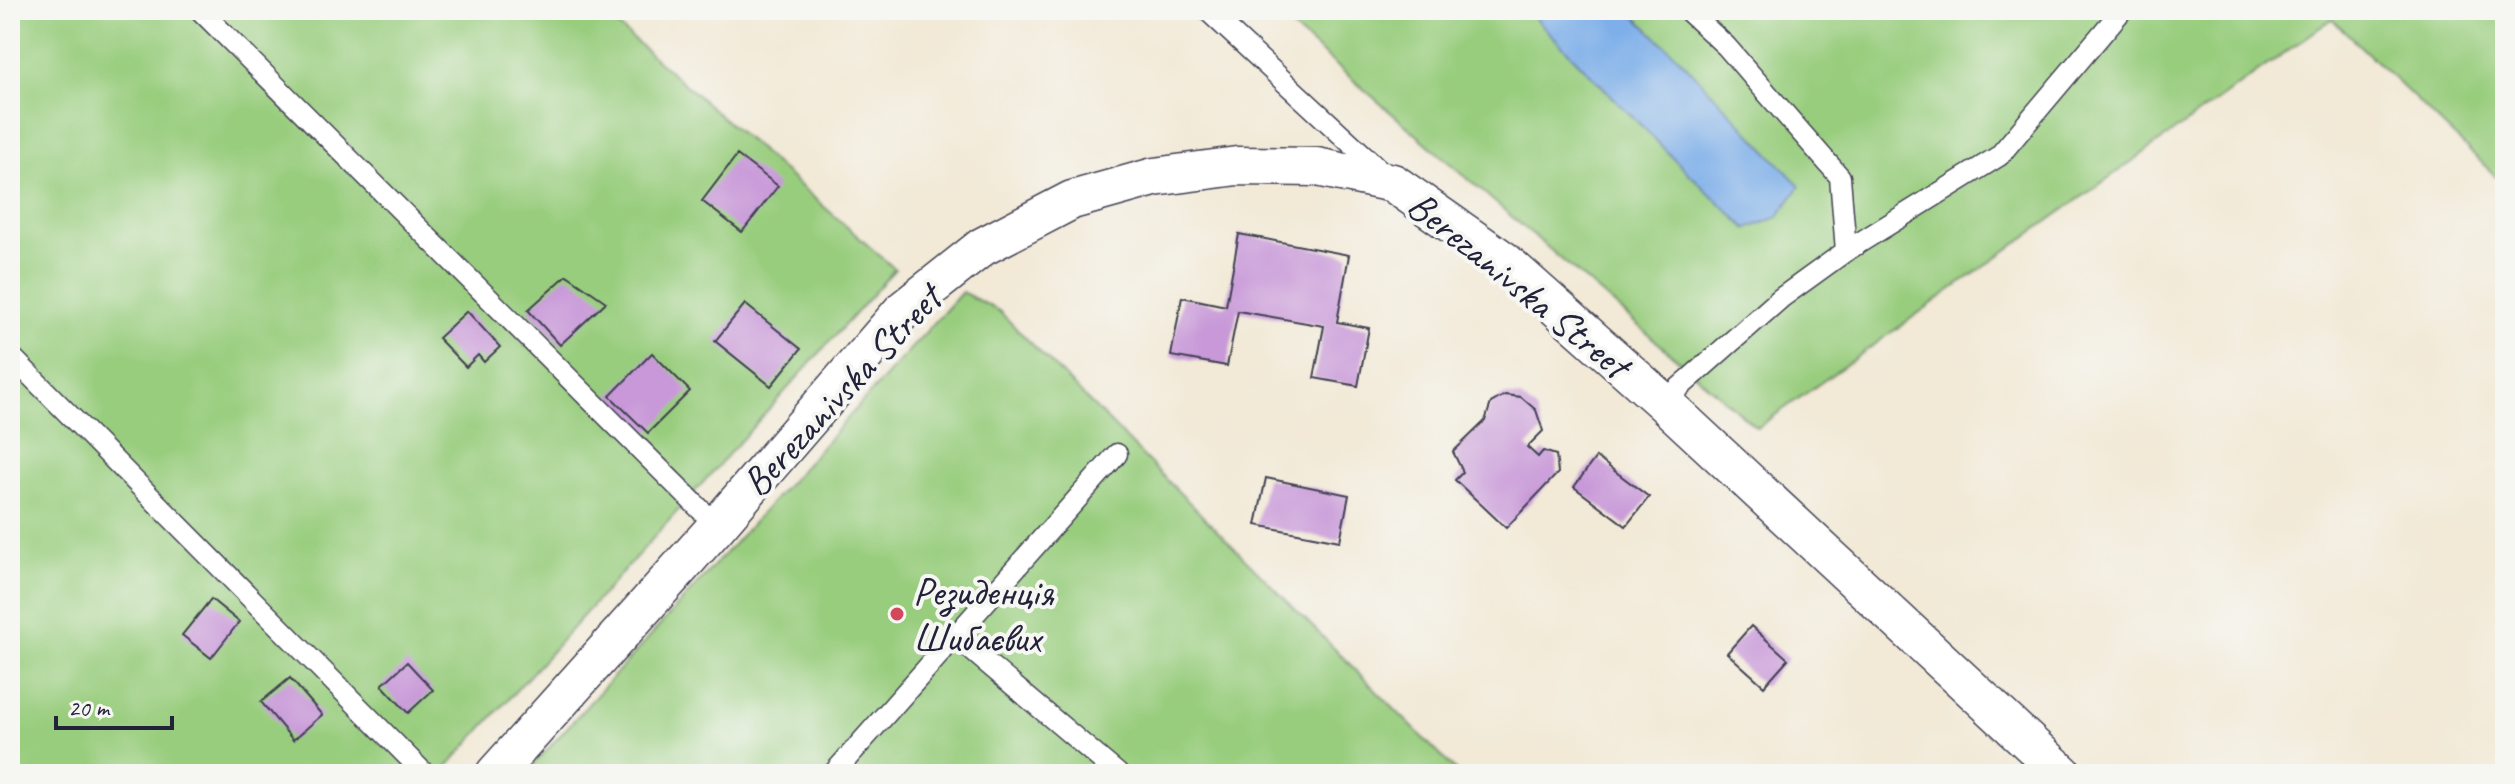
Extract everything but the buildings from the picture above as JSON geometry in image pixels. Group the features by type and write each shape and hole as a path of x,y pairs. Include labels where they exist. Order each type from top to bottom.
{"street":[{"name":"Berezanivska Street","path":"495,774 717,526 904,309 982,247 1072,200 1154,177 1237,166 1317,167 1393,183 1503,260 1663,402 2063,774"}],"lane":[{"path":"200,10 717,526"},
{"path":"1207,10 1393,183"},
{"path":"1687,10 1726,46 1840,177 1846,251"},
{"path":"1663,402 1781,298 1846,251 1999,156 2122,10"},
{"path":"10,355 425,774"},
{"path":"833,774 1117,454"},
{"path":"955,636 1118,774"}],"green space":[{"path":"10,10 600,10 895,269 441,774 10,774"},
{"path":"1272,10 2505,10 2505,185 2332,19 1757,428"},
{"path":"962,292 999,311 1459,774 525,774"}],"water":[{"path":"1527,10 1628,10 1679,58 1800,186 1778,217 1747,229"}],"place":[{"name":"Резиденція Шибаєвих","path":"897,614"}]}
